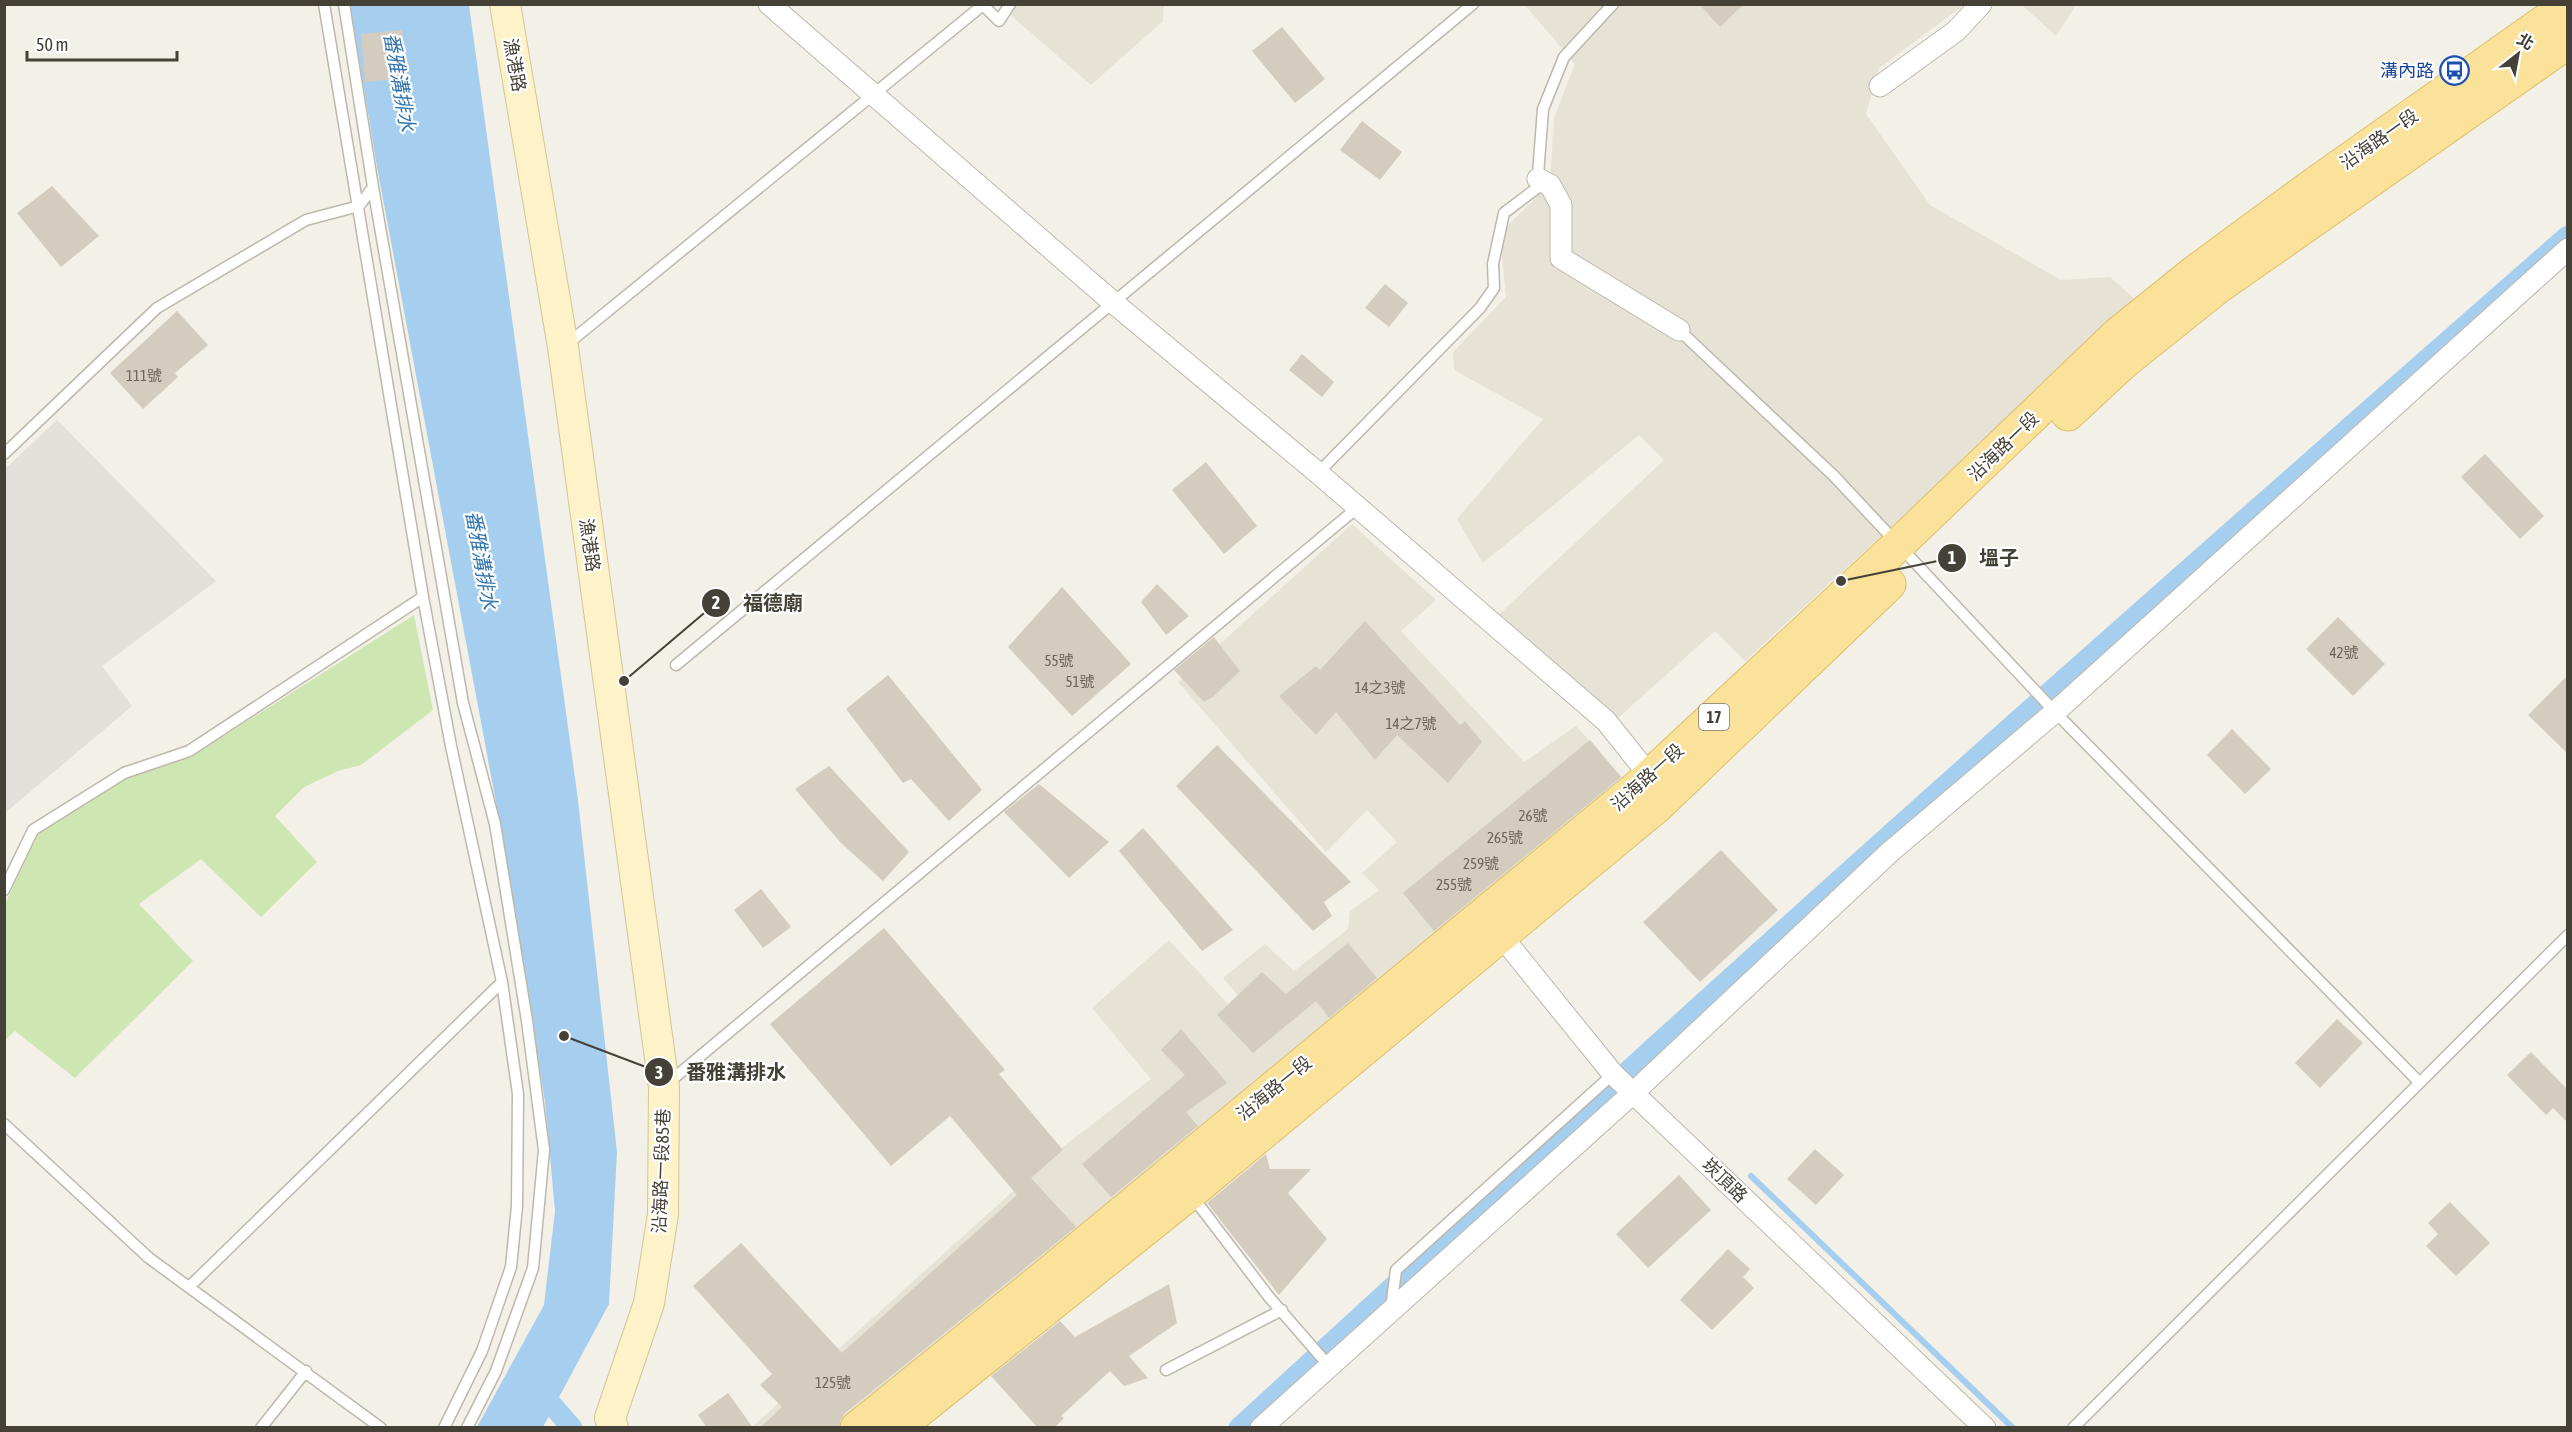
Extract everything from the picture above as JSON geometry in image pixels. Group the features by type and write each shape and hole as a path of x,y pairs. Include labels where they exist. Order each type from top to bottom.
{"main road":[{"name":"沿海路一段","path":"1907,552 2118,334 2195,272 2562,7"},
{"name":"沿海路一段","path":"897,1428 1051,1288 1658,787 1907,552 2125,361 2215,288 2568,42"},
{"name":"沿海路一段","path":"857,1428 1051,1288 1190,1193 1207,1160"}],"street":[{"name":"漁港路","path":"505,4 563,347 664,1087"},
{"path":"769,4 1115,304 1318,473 1605,721 1658,787"},
{"path":"1880,86 1956,31 1981,4"},
{"path":"1539,179 1550,184 1561,206 1561,258 1678,330"},
{"path":"1260,1428 1633,1093 1890,852 2055,712 2568,249"},
{"name":"崁頂路","path":"1492,925 1613,1074 1985,1428"},
{"name":"沿海路一段85巷","path":"613,1428 610,1418 649,1303 663,1214 664,1087"}],"lane":[{"path":"324,4 423,597 451,746 502,982 518,1094 517,1206 511,1267 482,1350 444,1428"},
{"path":"344,4 373,187 462,703 495,824 527,1021 544,1150 533,1268 496,1371 467,1428"},
{"path":"563,347 983,4 999,21 1010,4"},
{"path":"676,665 1115,304 1473,4"},
{"path":"1318,473 1480,308 1494,288 1494,264 1504,213 1537,188 1543,109 1564,57 1613,4"},
{"path":"4,454 157,308 306,220 359,206 373,187"},
{"path":"1678,330 1834,476 2055,712 2418,1081"},
{"path":"664,1087 1357,508"},
{"path":"4,890 33,830 124,773 189,751 423,597"},
{"path":"2073,1428 2418,1081 2568,935"},
{"path":"189,1287 502,982"},
{"path":"1391,1309 1396,1270 1613,1074"},
{"path":"4,1124 149,1258 381,1428"},
{"path":"1190,1193 1269,1298 1282,1310 1329,1366"},
{"path":"1166,1370 1282,1310"},
{"path":"261,1428 306,1371"}],"shaded area":[{"path":"999,5 1164,5 1163,21 1091,85"},
{"path":"1525,5 1964,5 1879,68 1866,114 1930,205 2061,280 2110,277 2137,301 1745,661 1715,631 1618,718 1496,617 1664,460 1639,435 1483,563 1457,519 1543,419 1454,370 1453,352 1506,297 1500,233 1550,184 1554,118 1575,64"},
{"path":"2022,5 2076,5 2056,36"},
{"path":"57,420 216,581 102,666 132,706 5,813 5,469"},
{"path":"1352,524 1436,600 1401,631 1524,762 1576,726 1622,777 1476,907 842,1427 751,1428 1055,1153 1151,1079 1092,1008 1169,940 1238,1015 1245,1004 1223,978 1265,944 1294,971 1348,929 1350,911 1379,890 1362,873 1397,842 1367,810 1326,852 1178,682"}],"green space":[{"path":"414,615 433,710 361,765 338,771 304,787 275,816 317,862 261,917 201,859 139,904 193,961 75,1078 15,1031 5,1040 5,904 37,835 125,778 189,758"}],"water":[{"path":"350,5 469,5 578,800 617,1152 609,1304 543,1427 477,1427 544,1305 555,1211 545,1102 501,829 377,167"}],"building":[{"path":"1699,4 1744,4 1720,27"},
{"path":"1282,27 1325,79 1295,103 1252,51"},
{"path":"402,30 407,78 365,82 361,34"},
{"path":"1362,121 1402,152 1380,180 1340,150"},
{"path":"52,186 99,236 61,267 17,213"},
{"path":"1385,284 1408,303 1389,327 1365,308"},
{"path":"177,311 208,345 175,373 178,377 143,409 110,373"},
{"path":"1302,354 1334,382 1322,397 1289,370"},
{"path":"2485,454 2544,516 2520,539 2461,477"},
{"path":"1206,462 1257,526 1224,554 1172,490"},
{"path":"1157,584 1189,616 1166,635 1141,602"},
{"path":"1062,587 1131,664 1072,716 1008,647"},
{"path":"2338,617 2385,664 2353,696 2306,649"},
{"path":"1365,621 1460,725 1465,721 1482,742 1448,783 1397,735 1375,760 1336,712 1316,735 1279,696 1316,666 1320,670"},
{"path":"1214,637 1240,671 1214,696 1204,702 1174,670"},
{"path":"888,675 982,790 949,821 911,779 903,783 846,709"},
{"path":"2568,675 2568,754 2528,715"},
{"path":"2232,729 2271,769 2245,794 2207,755"},
{"path":"1590,740 1621,777 1434,931 1403,893"},
{"path":"1217,745 1351,882 1324,902 1332,916 1313,931 1176,786"},
{"path":"829,766 909,852 883,881 840,842 795,789"},
{"path":"1039,784 1109,842 1069,878 1004,812"},
{"path":"1143,828 1233,930 1202,951 1119,851"},
{"path":"1721,850 1778,910 1700,982 1643,922"},
{"path":"761,889 791,927 763,948 734,910"},
{"path":"884,928 1005,1070 999,1074 1063,1150 1031,1178 1076,1227 845,1413 839,1428 760,1428 782,1407 760,1385 772,1374 693,1286 741,1243 842,1353 1017,1195 950,1116 891,1166 770,1024"},
{"path":"1348,943 1377,978 1329,1018 1316,1001 1253,1053 1217,1015 1262,972 1286,994"},
{"path":"2337,1019 2363,1043 2320,1088 2295,1063"},
{"path":"1181,1029 1227,1083 1186,1112 1198,1126 1111,1197 1082,1164 1185,1075 1161,1050"},
{"path":"2531,1052 2568,1090 2568,1123 2553,1108 2546,1115 2507,1075"},
{"path":"1815,1149 1844,1175 1816,1205 1787,1179"},
{"path":"1266,1154 1270,1169 1311,1169 1288,1193 1327,1239 1279,1295 1207,1203"},
{"path":"1679,1175 1711,1210 1648,1268 1616,1234"},
{"path":"2450,1202 2490,1243 2456,1276 2426,1246 2438,1234 2428,1223"},
{"path":"1728,1249 1750,1269 1743,1277 1754,1288 1712,1330 1680,1300"},
{"path":"1169,1284 1177,1323 1129,1356 1148,1378 1124,1386 1110,1371 1061,1416 1064,1418 1054,1428 1038,1428 991,1376 1060,1321 1075,1337"},
{"path":"728,1393 753,1428 707,1428 698,1415"}],"waterway":[{"path":"1239,1428 1877,846 2568,236"},
{"path":"1751,1176 2013,1428"},
{"path":"535,1385 572,1428"}],"place":[{"name":"溝內路","path":"2455,70"},
{"name":"塭子","path":"1841,581"},
{"name":"福德廟","path":"624,681"},
{"name":"番雅溝排水","path":"564,1036"}]}
